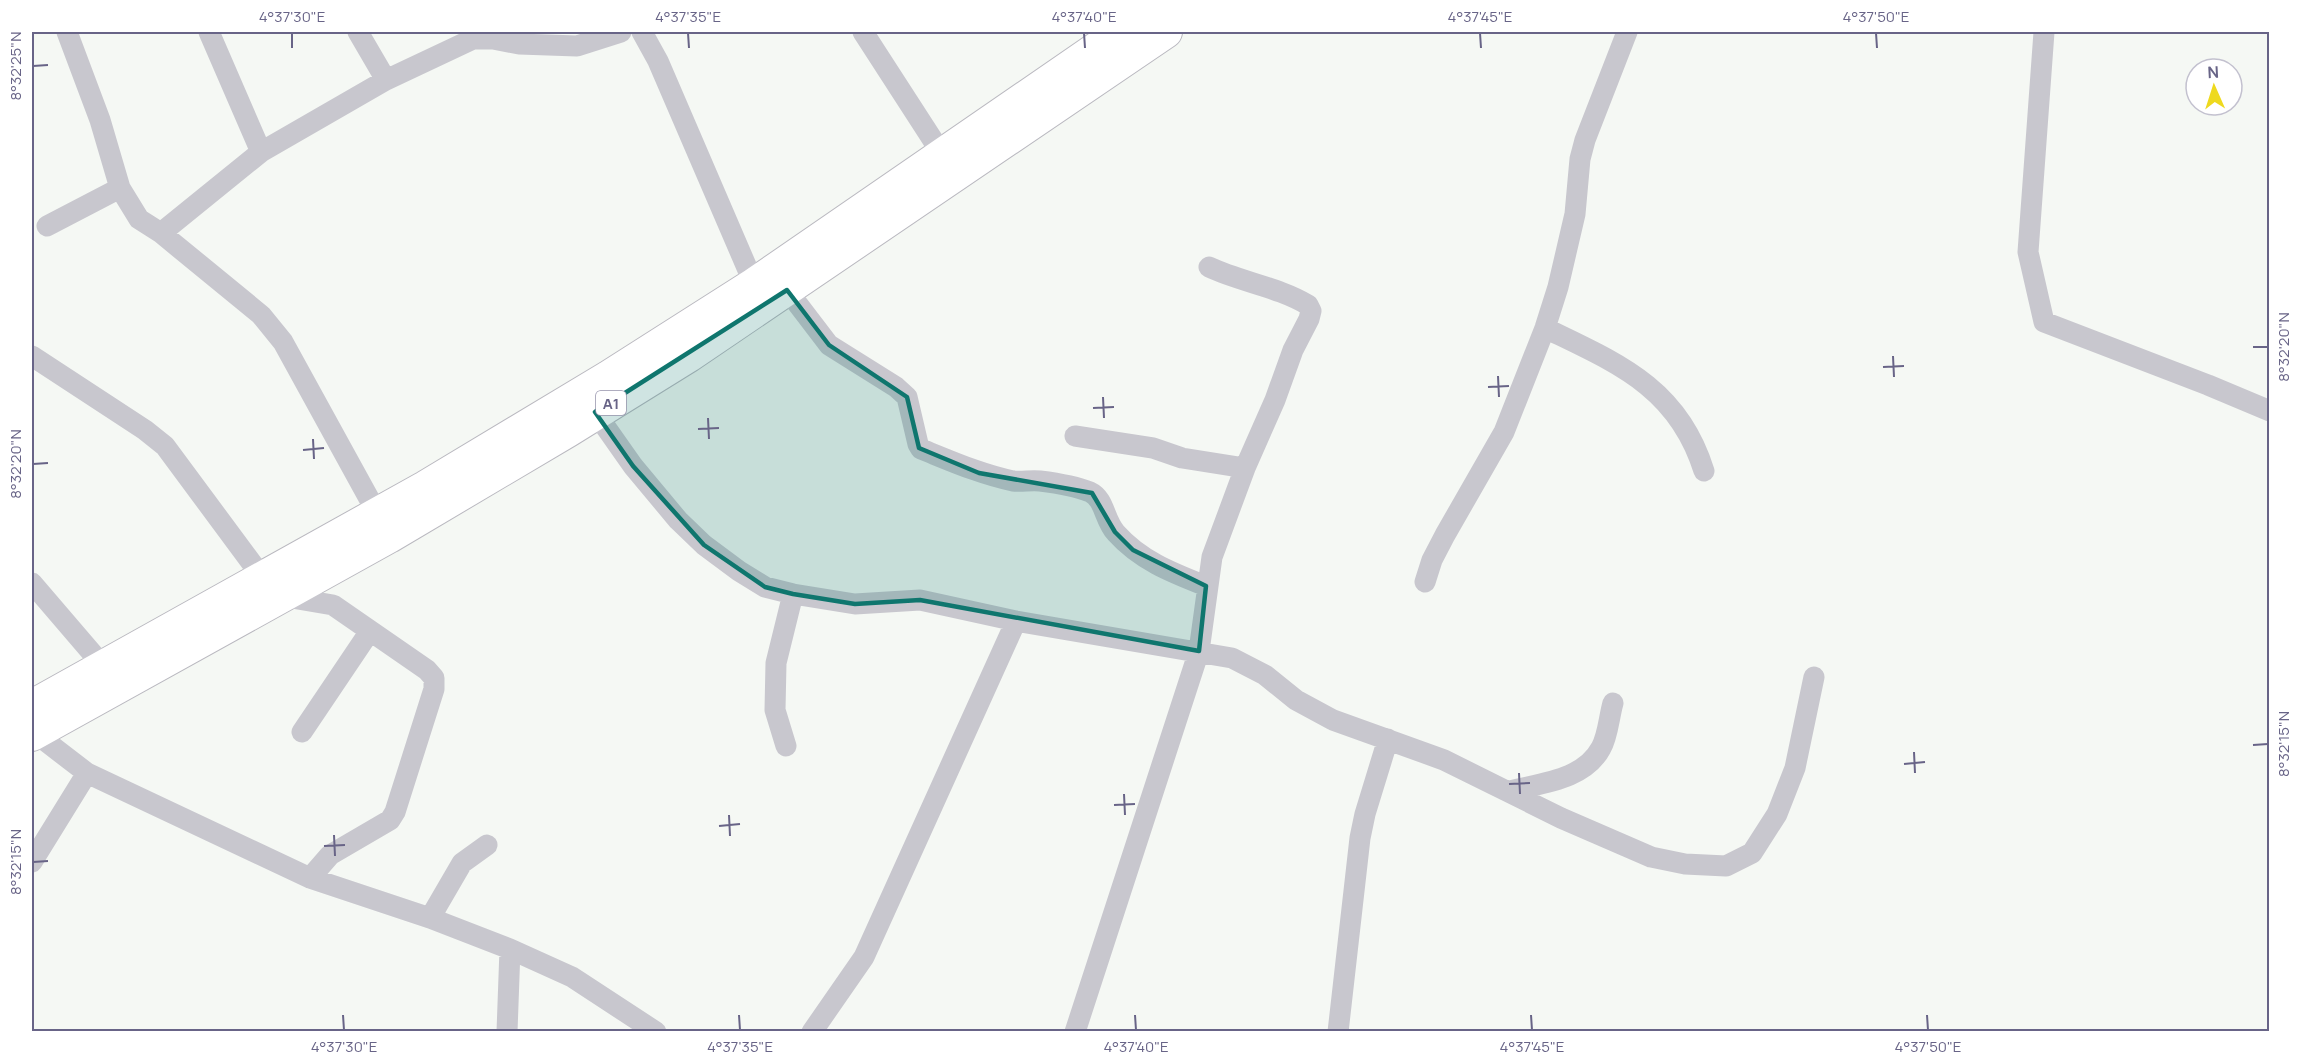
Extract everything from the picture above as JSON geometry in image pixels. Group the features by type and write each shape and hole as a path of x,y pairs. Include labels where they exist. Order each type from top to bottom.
{"highway":[{"name":"A1","path":"33,725 104,667 271,586 321,573 433,512 689,356 786,290 1120,32"},
{"name":"A1","path":"33,725 271,586 377,513 558,407 1166,32"}],"street":[{"path":"67,32 100,120 120,188 139,219 161,233 261,315 283,342 377,513"},
{"path":"209,32 261,152"},
{"path":"358,32 386,80"},
{"path":"161,233 261,152 386,80 472,39 493,39 519,44 577,46 621,32"},
{"path":"642,32 658,61 754,284"},
{"path":"863,32 950,165"},
{"path":"1425,582 1445,535 1504,432 1545,328 1558,287 1575,214 1583,150 1627,32"},
{"path":"2044,32 2028,252 2044,322 2270,411"},
{"path":"47,226 120,188"},
{"path":"1075,1032 1199,651 1206,586 1212,557 1245,468 1311,311 1308,305 1297,298 1209,267"},
{"path":"786,290 829,345 896,387 907,397 921,449 979,472 1016,481 1040,481 1092,493 1101,502 1106,520 1114,532 1133,550 1151,563 1206,586"},
{"path":"1545,328 1613,361 1639,377 1680,421 1697,447 1704,471"},
{"path":"32,356 145,430 165,446 271,586 333,605 428,670 434,678 434,689 395,812 390,820 330,855 310,878"},
{"path":"595,412 633,466 678,520 704,545 765,587 855,604 920,600 1016,621 1232,658 1265,675 1296,700 1333,720 1444,760 1561,818 1651,857 1685,864 1726,866 1752,853 1777,814 1795,768 1814,676"},
{"path":"1075,436 1154,448 1182,458 1245,468"},
{"path":"321,573 333,605"},
{"path":"32,583 104,667"},
{"path":"786,746 776,710 776,663 793,594"},
{"path":"812,1032 864,957 1016,621"},
{"path":"302,732 370,631"},
{"path":"1510,791 1570,776 1589,763 1601,748 1612,703"},
{"path":"33,725 87,773 310,878 430,918 510,949 572,977 656,1032"},
{"path":"1338,1032 1360,838 1388,739"},
{"path":"32,862 87,773"},
{"path":"430,918 462,862 487,845"},
{"path":"507,1032 510,949"}],"highlighted area":[{"path":"787,290 829,345 907,397 919,448 979,473 1092,493 1115,532 1133,550 1206,586 1199,651 920,600 855,604 793,594 765,587 704,545 633,466 595,412"}]}
